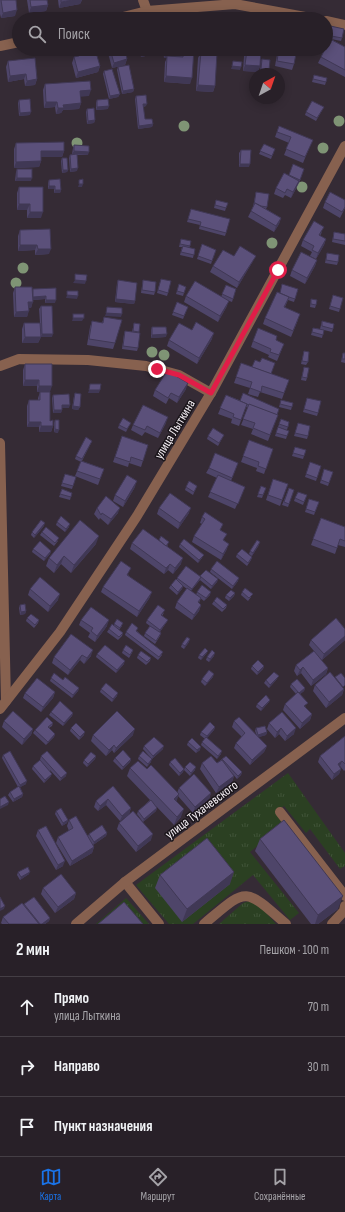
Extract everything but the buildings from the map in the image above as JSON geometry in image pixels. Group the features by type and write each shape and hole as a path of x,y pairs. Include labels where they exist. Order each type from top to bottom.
{"street":[{"path":"144,0 148,11"},
{"path":"144,12 231,2 281,12"},
{"path":"333,22 345,25"},
{"path":"0,46 12,43"},
{"name":"улица Лыткина","path":"3,705 60,632 138,516 211,393 345,146"},
{"path":"0,366 19,360 88,360 146,366 179,375 211,393"},
{"path":"0,443 3,705"},
{"name":"улица Тухачевского","path":"76,924 125,882 345,718"},
{"path":"280,812 345,893"},
{"path":"125,882 159,924"},
{"path":"204,924 234,899 251,896 261,902 286,924"},
{"path":"332,924 344,911 345,906"}],"green space":[{"path":"288,773 345,853 345,866 340,869 310,829 306,833 284,806 276,812 298,839 279,828 250,852 299,913 290,920 253,875 193,924 169,924 136,885"},
{"path":"126,898 149,924 96,924"},
{"path":"249,901 260,906 276,924 219,924 243,903"}],"route":[{"path":"157,369 179,375 211,393 278,270"}]}
